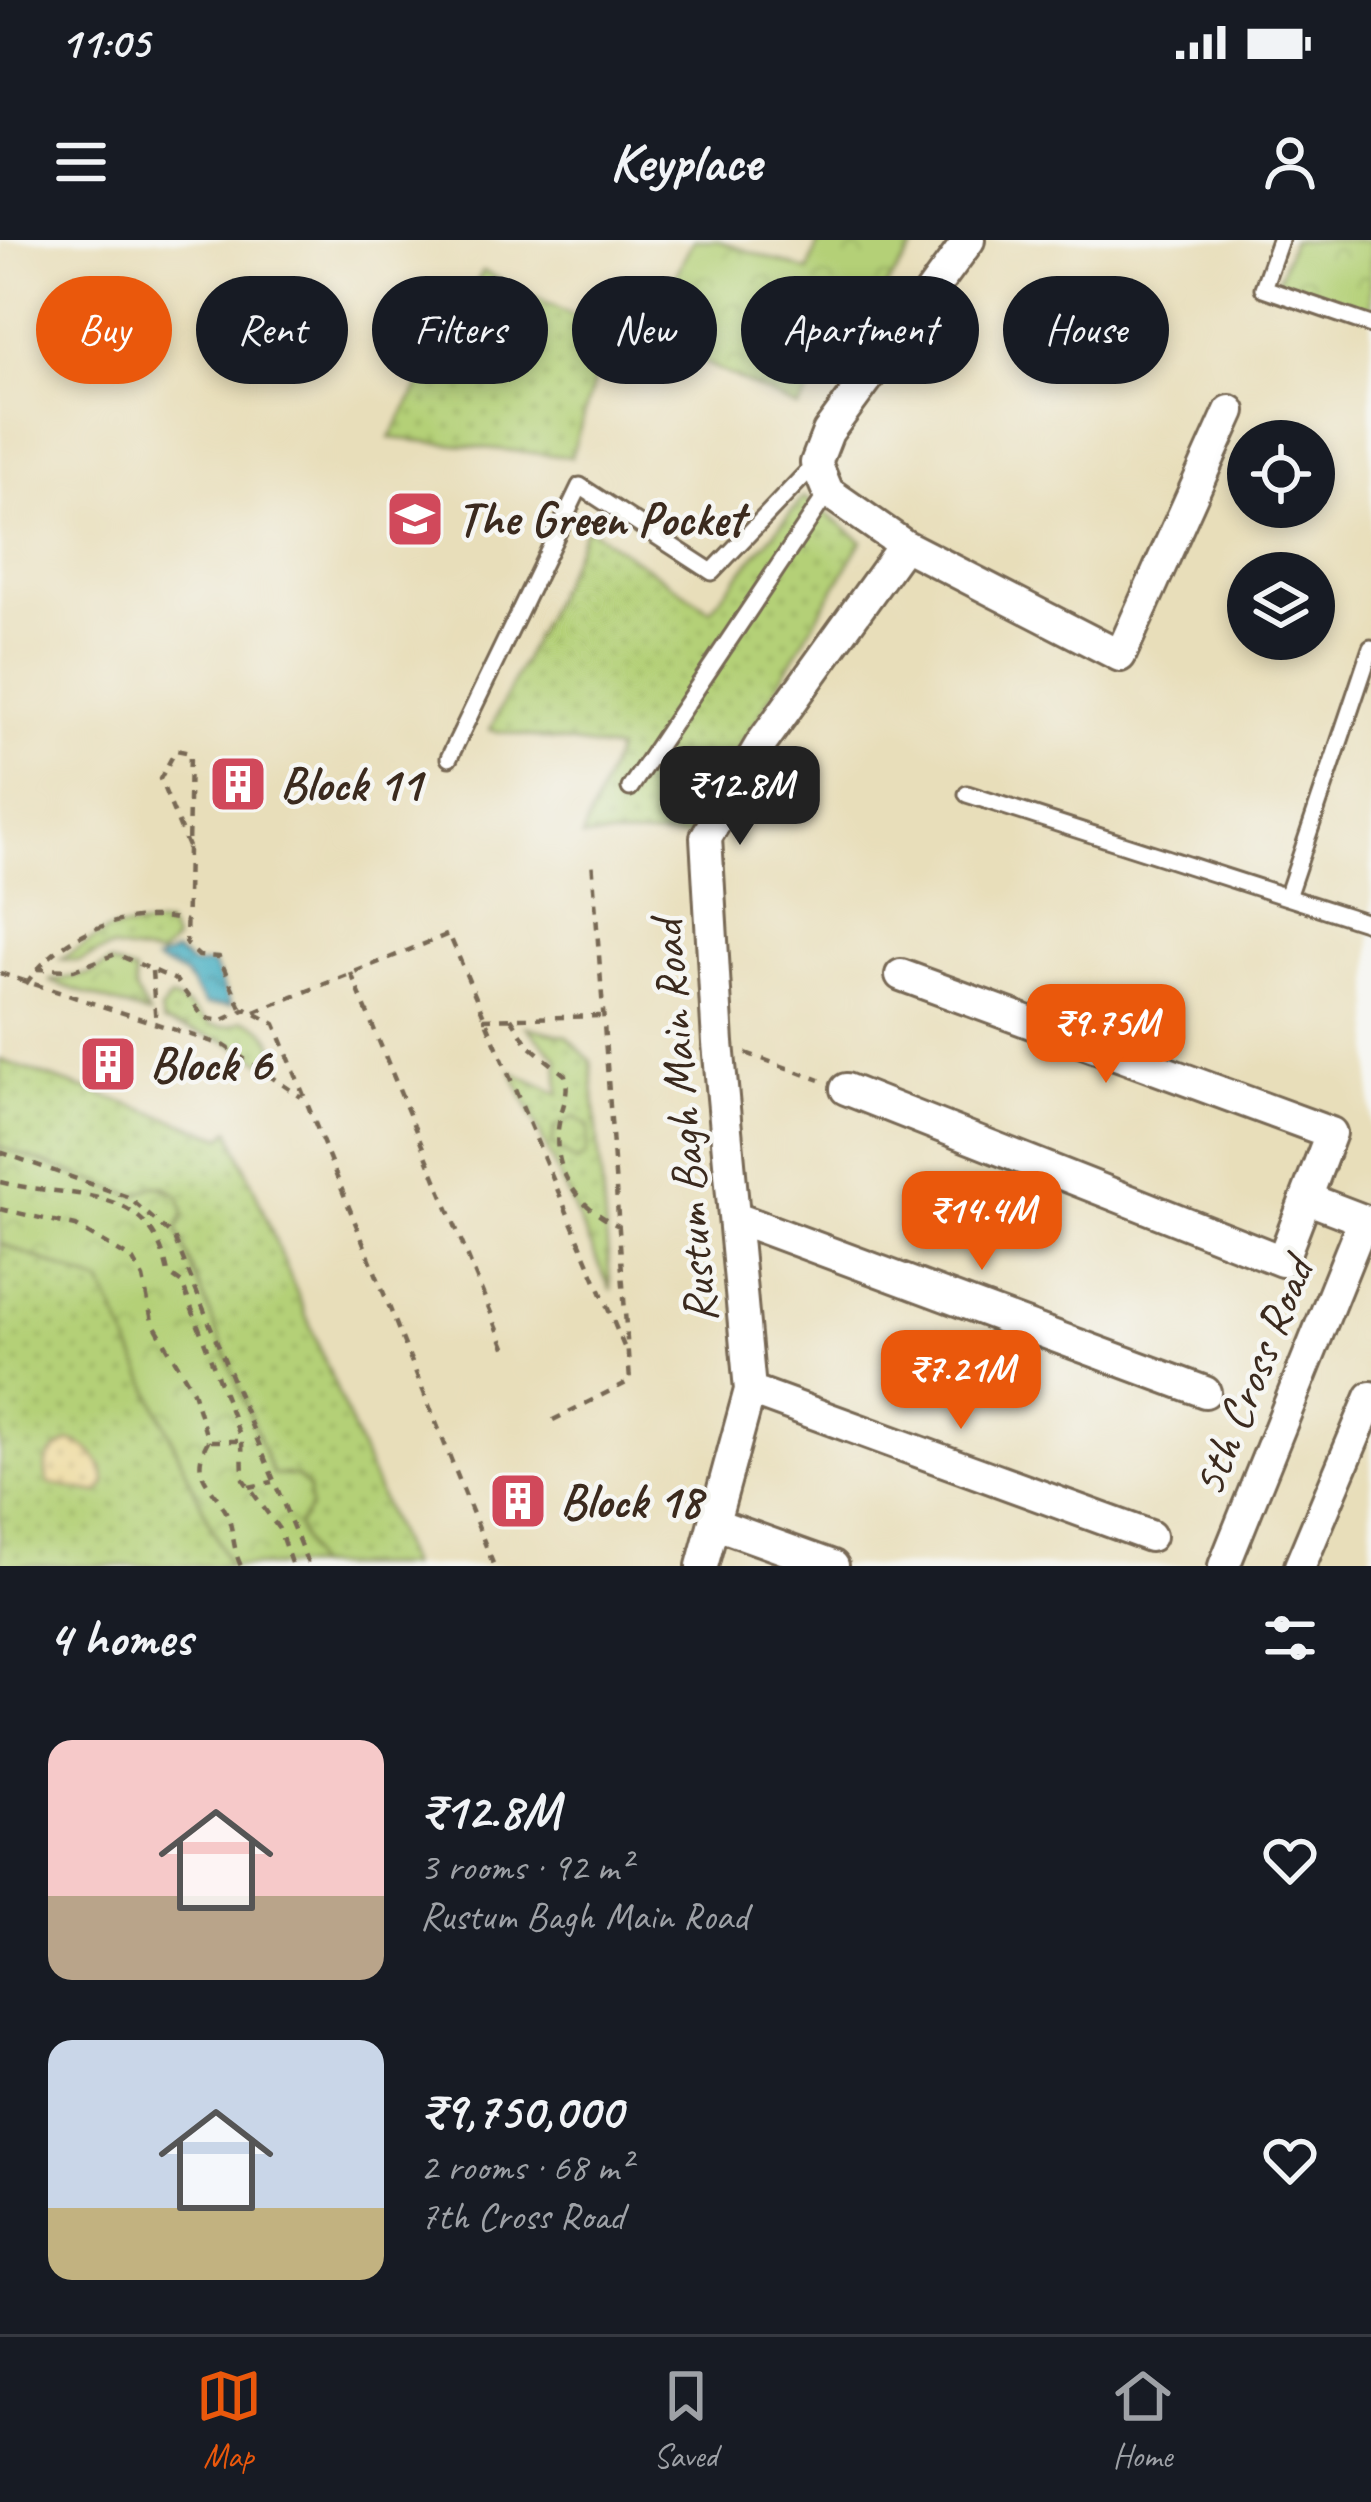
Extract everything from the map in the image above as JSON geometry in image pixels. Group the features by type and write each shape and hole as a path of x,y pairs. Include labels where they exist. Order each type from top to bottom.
{"street":[{"path":"969,240 828,432 822,478 904,545 1120,656 1230,411"},
{"name":"Rustum Bagh Main Road","path":"702,1566 749,1390 718,1043 706,837 760,744 904,545"},
{"path":"847,1090 1282,1261 1331,1133 901,975"},
{"path":"1306,1198 1367,1222"},
{"path":"736,1218 1205,1392"},
{"name":"5th Cross Road","path":"1223,1566 1367,1222"},
{"path":"749,1390 1150,1537"},
{"path":"1300,1566 1371,1397"},
{"path":"716,1524 832,1566"}],"lane":[{"path":"1280,240 1263,288 1371,325"},
{"path":"449,758 580,486 712,572 822,478"},
{"path":"630,788 822,478"},
{"path":"1288,897 1371,648"},
{"path":"967,794 1371,924"}],"path":[{"path":"188,847 160,779 176,750 190,753 186,944 199,956 219,956 242,1010"},
{"path":"554,1420 630,1382 592,859"},
{"path":"26,984 36,969 86,933 124,919 157,915 186,921"},
{"path":"255,1012 448,934 628,1356"},
{"path":"36,969 74,970 108,954 176,980 204,1018 221,1021 242,1010 275,1024 494,1566"},
{"path":"152,969 156,1025"},
{"path":"351,973 507,1352"},
{"path":"0,974 225,1046 301,1097"},
{"path":"482,1019 604,1016"},
{"path":"511,1018 528,1046 566,1075 568,1093 557,1138 565,1175 586,1206 619,1226"},
{"path":"718,1043 847,1090"},
{"path":"0,1152 128,1197 174,1237 310,1566"},
{"path":"0,1182 49,1192 82,1191 126,1209 162,1241 168,1273 182,1283 242,1441 247,1487 281,1533 292,1566"},
{"path":"126,1209 128,1197"},
{"path":"0,1208 93,1233 133,1260 143,1278 152,1321 193,1391 208,1441 200,1459 202,1481 227,1514 242,1566"},
{"path":"162,1241 174,1237"},
{"path":"208,1441 242,1441"},
{"path":"247,1487 272,1482"},
{"path":"281,1533 291,1524"}],"green space":[{"path":"693,240 716,240 808,271 819,240 920,240 894,276 741,276 741,380 717,369 717,276 676,276"},
{"path":"1292,240 1371,240 1371,314 1277,283"},
{"path":"548,303 572,315 572,384 593,384 571,457 390,438 420,384 548,384"},
{"path":"748,384 815,384 798,408"},
{"path":"804,497 862,541 689,836 582,837 617,750 490,730 587,527 710,610"},
{"path":"166,924 175,941 160,956 111,948 79,961 61,959 109,930"},
{"path":"110,963 135,973 135,990 149,1015 49,981 90,974"},
{"path":"170,998 211,1024 243,1020 265,1031 273,1043 274,1068 225,1041 163,1022 160,1011"},
{"path":"527,1027 566,1036 591,1061 611,1291 512,1072 559,1094 557,1058"},
{"path":"0,1060 223,1137 230,1130 409,1566 314,1566 297,1525 305,1516 287,1474 273,1476 177,1229 182,1221 179,1196 165,1186 135,1196 0,1147"},
{"path":"575,1117 589,1127 586,1156 576,1162 552,1144 555,1127"},
{"path":"0,1147 135,1196 156,1185 179,1195 184,1213 177,1229 273,1475 296,1476 309,1488 310,1508 297,1525 314,1566 229,1566 102,1284 0,1243"},
{"path":"0,1243 102,1284 229,1566 0,1566"}],"sand":[{"path":"71,1441 100,1464 105,1485 97,1493 49,1484 49,1458"}],"water":[{"path":"175,952 193,965 213,964 231,1005 205,1005 186,976 156,961"}],"place":[{"name":"The Green Pocket","path":"415,519"},
{"name":"Block 11","path":"238,784"},
{"name":"Block 6","path":"108,1064"},
{"name":"Block 18","path":"518,1501"}]}
